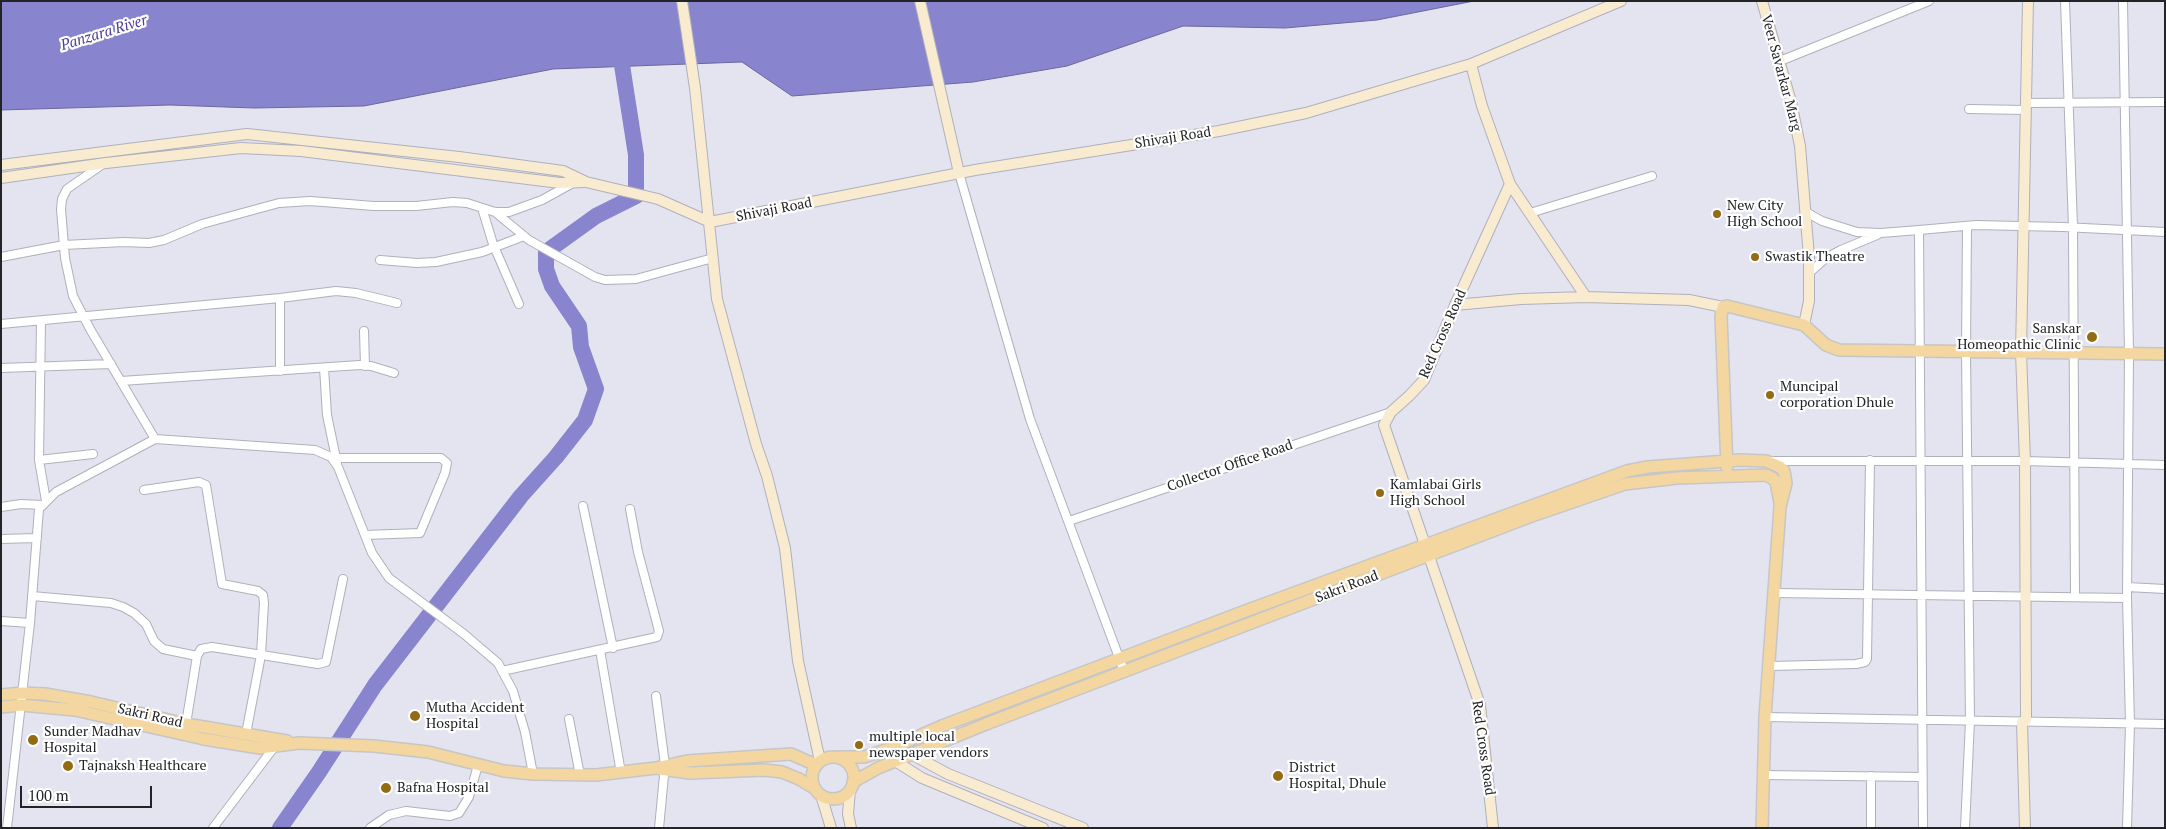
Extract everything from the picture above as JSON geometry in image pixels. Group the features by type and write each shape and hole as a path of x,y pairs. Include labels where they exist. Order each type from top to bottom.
{"main road":[{"path":"1728,476 1720,316 1723,307 1727,306 1804,325 1826,345 1839,350 2165,354"},
{"path":"817,791 812,774 818,763 831,757 864,757 889,749 933,730 1120,659 1426,551 1544,500 1627,471 1648,466 1727,461 1766,461 1776,464 1784,471 1786,482 1780,507 1765,717 1762,828"},
{"name":"Sakri Road","path":"852,786 878,768 911,754 1124,672 1426,551 1624,484 1677,478 1756,474 1772,478 1776,482 1780,507"},
{"name":"Sakri Road","path":"1,695 22,693 45,694 91,702 186,724 246,734 277,743 374,746 428,752 504,770 533,774 580,775 662,767"},
{"name":"Sakri Road","path":"1,707 21,705 75,710 204,739 260,748 277,743"},
{"path":"662,767 687,761 790,754 818,763"},
{"path":"662,767 690,773 764,770 782,772 800,779 828,798 836,798 844,796 852,786 851,767 846,761 839,758"}],"street":[{"path":"682,1 695,88 718,299 723,325 767,476 785,548 798,661 818,763"},
{"path":"920,1 959,173 1030,420 1124,672"},
{"name":"Shivaji Road","path":"710,222 959,173 1219,131 1306,113 1471,64 1620,1"},
{"name":"Veer Savarkar Marg","path":"1762,1 1791,102 1800,146 1809,273 1809,301 1804,325"},
{"path":"1780,61 1929,1"},
{"path":"2022,722 2026,720 2025,461 2021,352 2028,1"},
{"path":"2065,1 2073,227 2075,598"},
{"path":"2123,1 2129,354 2127,598 2130,724 2126,828"},
{"path":"1471,64 1482,106 1510,184 1586,298"},
{"path":"1969,109 2069,103 2165,102"},
{"path":"1,165 247,134 459,157 563,171 586,182 658,199 710,222"},
{"path":"1,178 223,149 263,148 571,184 586,182"},
{"path":"105,151 106,163"},
{"path":"106,163 67,188 61,209 64,245 73,296 155,439"},
{"path":"1530,213 1652,176"},
{"path":"495,212 523,208 571,184"},
{"name":"Red Cross Road","path":"1493,828 1480,705 1384,429 1386,418 1424,380 1455,305 1510,184"},
{"path":"3,255 64,245 105,242 149,243 164,240 202,224 279,203 310,201 374,206 467,203 495,212 527,238 595,277 613,282 636,279 713,258"},
{"path":"482,208 495,247 519,304"},
{"path":"1806,212 1837,226 1857,232 1882,233 1976,225 2073,227 2165,232"},
{"path":"1965,828 1970,720 1966,351 1967,227"},
{"path":"1918,230 1923,828"},
{"path":"1809,273 1826,258 1882,233"},
{"path":"380,260 417,263 436,262 455,259 527,238"},
{"path":"1,324 336,291 356,292 397,303"},
{"path":"280,298 280,371"},
{"path":"1455,305 1521,299 1586,298 1689,300 1723,307"},
{"path":"41,321 38,460 44,503"},
{"path":"364,331 365,366"},
{"path":"1,368 111,364"},
{"path":"121,381 365,366 394,373"},
{"path":"324,368 327,416 338,467 372,553 389,578 464,634 498,663 513,691 525,732 533,774"},
{"name":"Collector Office Road","path":"1069,521 1391,412"},
{"path":"7,828 30,622 37,518 44,503 56,492 155,439 315,450 330,457 338,467"},
{"path":"38,460 93,454"},
{"path":"336,458 441,458 447,463 445,474 423,530 420,533 411,535 365,535"},
{"path":"1769,666 1856,664 1865,662 1869,654 1870,460"},
{"path":"1766,461 2025,461 2165,465"},
{"path":"144,490 199,482 206,485 222,584 258,591 263,595 261,655 246,734"},
{"path":"1,507 44,503"},
{"path":"584,506 613,648"},
{"path":"502,671 653,639 659,634 638,552 630,509"},
{"path":"1,539 37,538"},
{"path":"186,724 197,656 201,649 212,647 318,664 326,662 343,580"},
{"path":"2127,588 2165,589"},
{"path":"1775,593 2127,598"},
{"path":"32,596 111,603 123,607 134,613 146,624 154,641 163,648 197,656"},
{"path":"1,621 30,622"},
{"path":"600,650 621,772"},
{"path":"656,696 662,767 659,828"},
{"path":"1765,717 2165,724"},
{"path":"569,719 580,775"},
{"path":"2022,722 2025,828"},
{"path":"213,828 277,743"},
{"path":"911,754 948,774 1083,828"},
{"path":"896,761 922,778 1043,828"},
{"path":"370,828 389,815 406,811 450,816 459,813 469,797 478,764"},
{"path":"1763,775 1922,777"},
{"path":"1871,776 1871,828"},
{"path":"850,828 848,814 852,786"},
{"path":"817,791 831,828"}],"water":[{"name":"Panzara River","path":"1,1 1474,1 1377,20 1285,28 1183,26 1067,66 973,82 792,96 742,62 553,69 364,106 254,108 170,105 1,110"}],"waterway":[{"path":"280,828 375,685 521,496 556,457 585,420 596,389 581,347 579,326 552,286 546,269 546,252 596,216 636,196 636,155 612,1"}],"place":[{"name":"New City High School","path":"1717,214"},
{"name":"Swastik Theatre","path":"1755,257"},
{"name":"Sanskar Homeopathic Clinic","path":"2092,337"},
{"name":"Muncipal corporation Dhule","path":"1770,395"},
{"name":"Kamlabai Girls High School","path":"1380,493"},
{"name":"Mutha Accident Hospital","path":"415,716"},
{"name":"Sunder Madhav Hospital","path":"33,740"},
{"name":"multiple local newspaper vendors","path":"859,745"},
{"name":"Tajnaksh Healthcare","path":"68,766"},
{"name":"District Hospital, Dhule","path":"1278,776"},
{"name":"Bafna Hospital","path":"386,788"}]}
